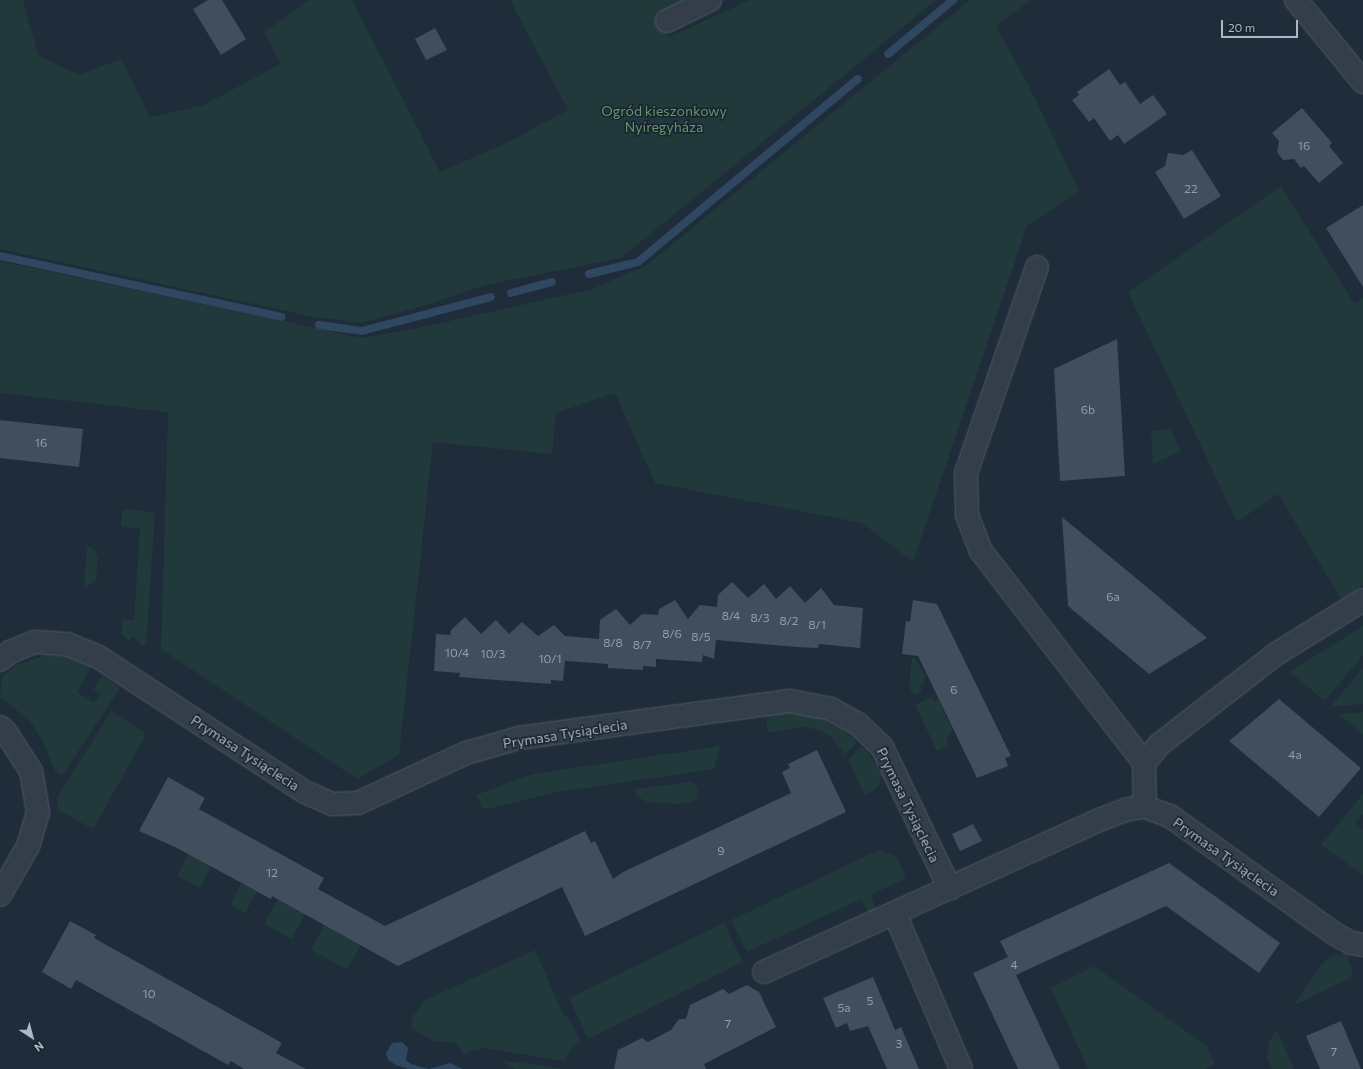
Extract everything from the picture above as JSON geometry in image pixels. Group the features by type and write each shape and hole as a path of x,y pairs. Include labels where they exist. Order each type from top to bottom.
{"street":[{"path":"667,21 710,0"},
{"path":"1296,0 1363,82"},
{"path":"764,972 1102,819 1128,810 1144,807 1144,764 981,551 967,515 966,474 1037,267"},
{"path":"1144,764 1160,744 1276,654 1363,600"},
{"name":"Prymasa Tysiąclecia","path":"0,660 10,652 35,642 67,644 97,656 310,795 332,804 358,803 466,753 519,738 790,701 831,709 858,724 882,747 950,889"},
{"path":"0,727 5,731 30,772 38,812 28,846 0,895"},
{"name":"Prymasa Tysiąclecia","path":"1144,807 1170,816 1335,934 1351,943 1363,945"},
{"path":"895,914 961,1069"}],"green space":[{"name":"Ogród kieszonkowy Nyíregyháza","path":"0,0 23,0 38,55 79,75 121,59 150,117 201,106 281,64 264,32 310,0 352,0 440,172 506,143 568,110 510,0 684,0 658,14 669,37 750,0 936,0 621,258 485,285 430,304 360,323 314,317 0,249"},
{"path":"970,0 1031,0 996,26 1035,98 1079,191 1027,226 913,562 862,523 655,483 615,393 556,413 552,454 433,442 399,755 357,779 161,649 168,412 0,393 0,261 362,338 423,327 592,289 647,265"},
{"path":"1281,186 1354,303 1363,298 1363,585 1341,599 1278,494 1237,522 1128,292"},
{"path":"1170,429 1181,451 1153,464 1151,431"},
{"path":"125,509 153,512 155,516 146,644 139,650 143,646 133,636 129,641 121,634 123,620 134,620 140,529 121,527 122,511"},
{"path":"87,546 94,549 98,557 96,582 84,587"},
{"path":"1363,626 1363,655 1325,701 1289,672"},
{"path":"46,655 70,657 91,666 77,692 94,703 100,694 93,689 103,676 120,688 62,776 55,771 42,740 30,721 0,697 2,677 16,665"},
{"path":"912,657 915,658 927,678 923,680 925,683 920,686 922,691 914,696 909,687"},
{"path":"1363,668 1363,704 1330,707"},
{"path":"932,697 934,701 938,699 953,731 946,740 948,745 937,751 915,705"},
{"path":"111,711 144,732 145,736 95,826 91,828 58,810 57,798"},
{"path":"781,712 821,718 841,729 857,742 845,755 831,737 819,730 803,727 768,733 766,719 769,714"},
{"path":"1363,712 1363,734 1339,714"},
{"path":"720,746 714,769 558,792 489,809 482,808 476,795 533,774"},
{"path":"861,746 870,755 882,776 878,787 865,796 848,760"},
{"path":"692,782 698,788 697,797 692,802 678,804 647,802 638,797 633,789"},
{"path":"1363,794 1363,814 1355,823 1363,830 1363,875 1321,845"},
{"path":"879,850 897,857 906,878 870,895 877,910 869,914 861,899 747,952 731,920"},
{"path":"189,853 212,865 200,888 177,876"},
{"path":"243,880 259,889 245,913 230,905"},
{"path":"278,899 305,914 292,939 264,924"},
{"path":"724,923 743,962 588,1039 569,998"},
{"path":"324,925 361,945 347,970 311,950"},
{"path":"535,950 563,1014 567,1016 581,1042 574,1045 564,1061 485,1048 463,1054 456,1043 434,1041 412,1029 411,1019 425,1000"},
{"path":"1346,953 1353,972 1350,978 1293,1006 1321,965 1330,957"},
{"path":"1094,966 1207,1046 1215,1064 1205,1069 1088,1069 1051,988"},
{"path":"1277,1030 1293,1069 1272,1069 1266,1055 1269,1053 1268,1043"},
{"path":"501,1060 560,1068 561,1069 514,1069"}],"water":[{"path":"402,1042 408,1048 406,1060 411,1064 429,1069 408,1069 396,1065 388,1060 386,1053 392,1043"},
{"path":"450,1063 463,1069 429,1069"}],"building":[{"path":"208,0 222,0 246,39 221,55 193,9"},
{"path":"435,28 447,50 426,60 415,39"},
{"path":"1109,69 1120,85 1125,82 1140,104 1153,95 1167,114 1124,144 1118,135 1110,141 1094,118 1089,122 1072,100 1079,95 1077,92"},
{"path":"1302,108 1332,143 1329,146 1343,163 1319,183 1304,166 1301,168 1294,159 1283,160 1277,152 1279,141 1272,133"},
{"path":"1192,150 1221,196 1184,219 1155,172 1165,166 1168,153 1183,155"},
{"path":"1363,205 1363,287 1326,228"},
{"path":"1117,339 1125,476 1060,481 1054,369"},
{"path":"0,420 83,429 79,467 0,458"},
{"path":"1062,517 1207,638 1149,674 1068,606"},
{"path":"732,582 748,598 764,584 776,599 790,586 805,603 821,588 834,605 863,608 860,648 819,644 818,648 797,647 716,640 714,659 703,655 702,662 656,659 656,667 643,666 643,670 608,668 608,664 565,661 563,681 551,680 551,684 459,677 460,673 434,671 436,634 450,635 451,630 465,617 481,634 496,620 509,634 522,622 538,636 554,625 565,636 599,639 600,620 616,609 630,625 642,614 658,615 659,609 675,600 688,619 700,605 717,607 718,595"},
{"path":"913,600 937,604 1011,756 1005,758 1008,766 977,778 918,656 902,654 906,621 910,622"},
{"path":"1279,699 1361,768 1319,817 1229,741"},
{"path":"817,750 846,812 585,936 562,887 398,966 272,896 271,899 177,848 139,831 168,777 205,798 199,809 324,878 318,889 385,926 585,831 591,843 595,841 613,879 623,872 791,793 782,772 790,768 788,764"},
{"path":"973,824 982,841 960,851 952,834"},
{"path":"1169,863 1280,943 1259,973 1166,906 1016,975 1060,1069 1018,1069 973,973 1008,957 1000,941"},
{"path":"70,921 96,935 94,938 282,1043 276,1053 306,1069 244,1069 231,1061 228,1065 76,980 71,989 42,972"},
{"path":"873,977 895,1030 901,1027 919,1069 887,1069 868,1026 850,1031 847,1023 836,1028 823,998"},
{"path":"747,985 759,992 776,1027 704,1064 706,1069 614,1069 618,1050 642,1038 648,1042 671,1030 679,1019 686,1019 690,1005 723,989 729,994"},
{"path":"1341,1021 1361,1069 1320,1069 1306,1036"}],"waterway":[{"path":"888,54 953,0"},
{"path":"589,274 638,262 858,79"},
{"path":"0,256 281,317"},
{"path":"511,293 552,282"},
{"path":"319,325 362,331 491,297"}]}
